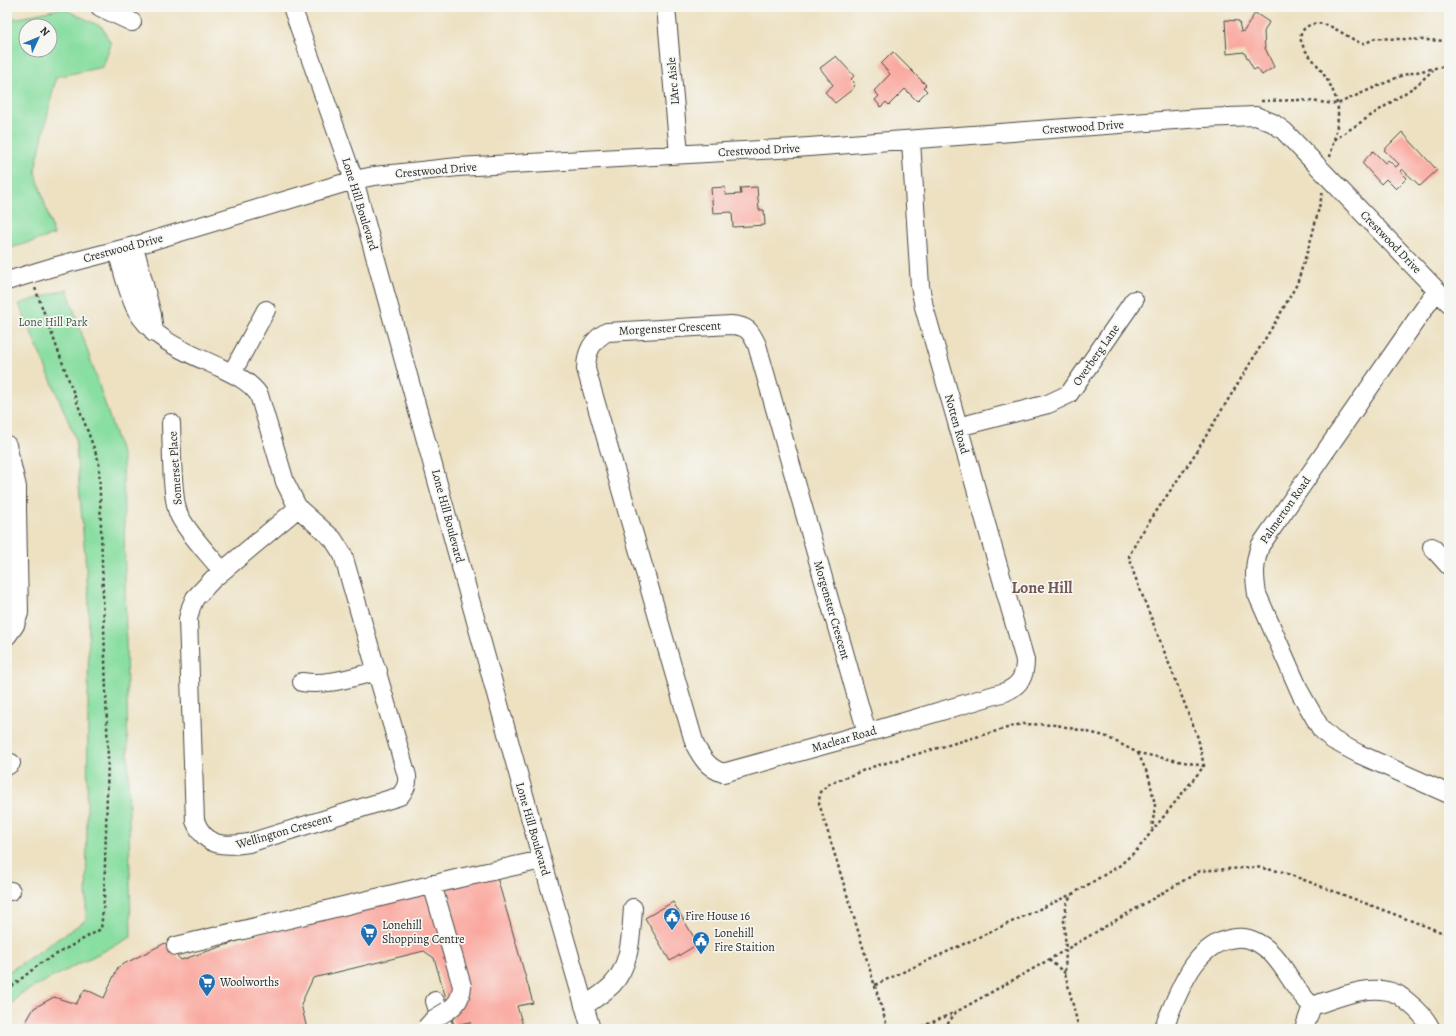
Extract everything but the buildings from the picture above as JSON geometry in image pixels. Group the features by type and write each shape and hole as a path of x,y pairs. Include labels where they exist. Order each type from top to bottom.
{"street":[{"path":"100,7 132,22"},
{"name":"Lone Hill Boulevard","path":"292,7 354,180 542,860 591,1029"},
{"name":"L'Arc Aisle","path":"666,7 679,154"},
{"name":"Crestwood Drive","path":"7,281 125,248 354,180 374,176 458,167 911,140 1119,124 1256,116 1274,123 1284,131 1443,297"},
{"name":"Notten Road","path":"911,140 920,286 931,334 1025,660 1025,670 1022,680 1014,688 1005,692"},
{"name":"Wellington Crescent","path":"125,248 135,308 154,333 184,350 232,373 252,386 259,395 285,482 298,508 334,539 341,549 378,671 408,782 405,790 400,796 248,843 230,846 215,844 204,836 195,821 188,619 191,606 195,598 222,571 298,508"},
{"name":"Palmerton Road","path":"1443,297 1260,546 1255,562 1254,577 1257,594 1294,680 1310,712 1321,729 1333,740 1359,754 1449,794"},
{"name":"Overberg Lane","path":"958,427 1048,404 1069,394 1134,300"},
{"path":"232,373 266,310"},
{"name":"Morgenster Crescent","path":"695,745 586,369 586,360 590,347 597,337 607,332 731,325 743,326 751,332 757,345 867,733"},
{"name":"Somerset Place","path":"171,423 175,498 178,514 184,524 222,571"},
{"path":"7,445 17,487 12,508 19,613 15,625 7,636"},
{"path":"1432,547 1449,566"},
{"path":"302,682 323,684 332,683 378,671"},
{"name":"Maclear Road","path":"695,745 713,770 723,773 867,733 1005,692"},
{"path":"176,946 432,884 542,860"},
{"path":"432,884 462,986 459,1000 454,1006 441,1006"},
{"path":"584,1006 612,985 620,973 629,948 633,908"},
{"path":"1164,1029 1186,978 1194,965 1211,946 1228,939 1248,938 1266,948 1280,964 1302,998 1312,1006"},
{"path":"1312,1006 1366,990 1382,991 1397,994 1413,1006 1431,1029"},
{"path":"426,1028 434,1019 441,1006"},
{"path":"441,1006 444,1029"},
{"path":"1304,1029 1312,1006"}],"path":[{"path":"1433,70 1416,85 1334,140 1338,118 1338,104 1323,73 1303,46 1301,41 1302,32 1306,26 1312,23 1324,24 1361,42 1376,38 1410,41 1449,41"},
{"path":"1260,101 1300,100 1338,104 1403,75 1433,70 1449,65"},
{"path":"1204,766 1198,738 1134,574 1130,556 1139,537 1195,454 1279,316 1296,284 1312,236 1327,175"},
{"path":"7,990 41,963 101,929 104,900 108,758 99,462 30,274"},
{"path":"888,1029 818,803 820,792 828,784 872,766 1021,724 1057,725 1105,736 1138,753 1204,766"},
{"path":"1138,753 1149,778 1155,805 1152,830"},
{"path":"875,985 1074,893 1119,866 1137,850 1204,766"},
{"path":"916,1029 956,1012 1049,960 1141,904 1200,871 1256,866 1283,872 1449,935"},
{"path":"1074,893 1067,901 1064,922 1066,950 1065,974 1079,1029"},
{"path":"1049,960 1065,974"},
{"path":"944,1029 956,1012"}],"green space":[{"path":"7,8 15,19 18,18 18,58 58,58 58,18 19,18 62,8 102,27 111,44 103,67 56,77 35,170 54,235 7,249"},
{"name":"Lone Hill Park","path":"67,289 123,458 131,937 20,994 7,1010 7,973 86,920 89,603 75,437 19,304"}],"place":[{"name":"Fire House 16","path":"672,931"},
{"name":"Lonehill Shopping Centre","path":"369,947"},
{"name":"Lonehill Fire Staition","path":"701,955"},
{"name":"Woolworths","path":"207,997"}],"district":[{"name":"Lone Hill","path":"1042,587"}]}
